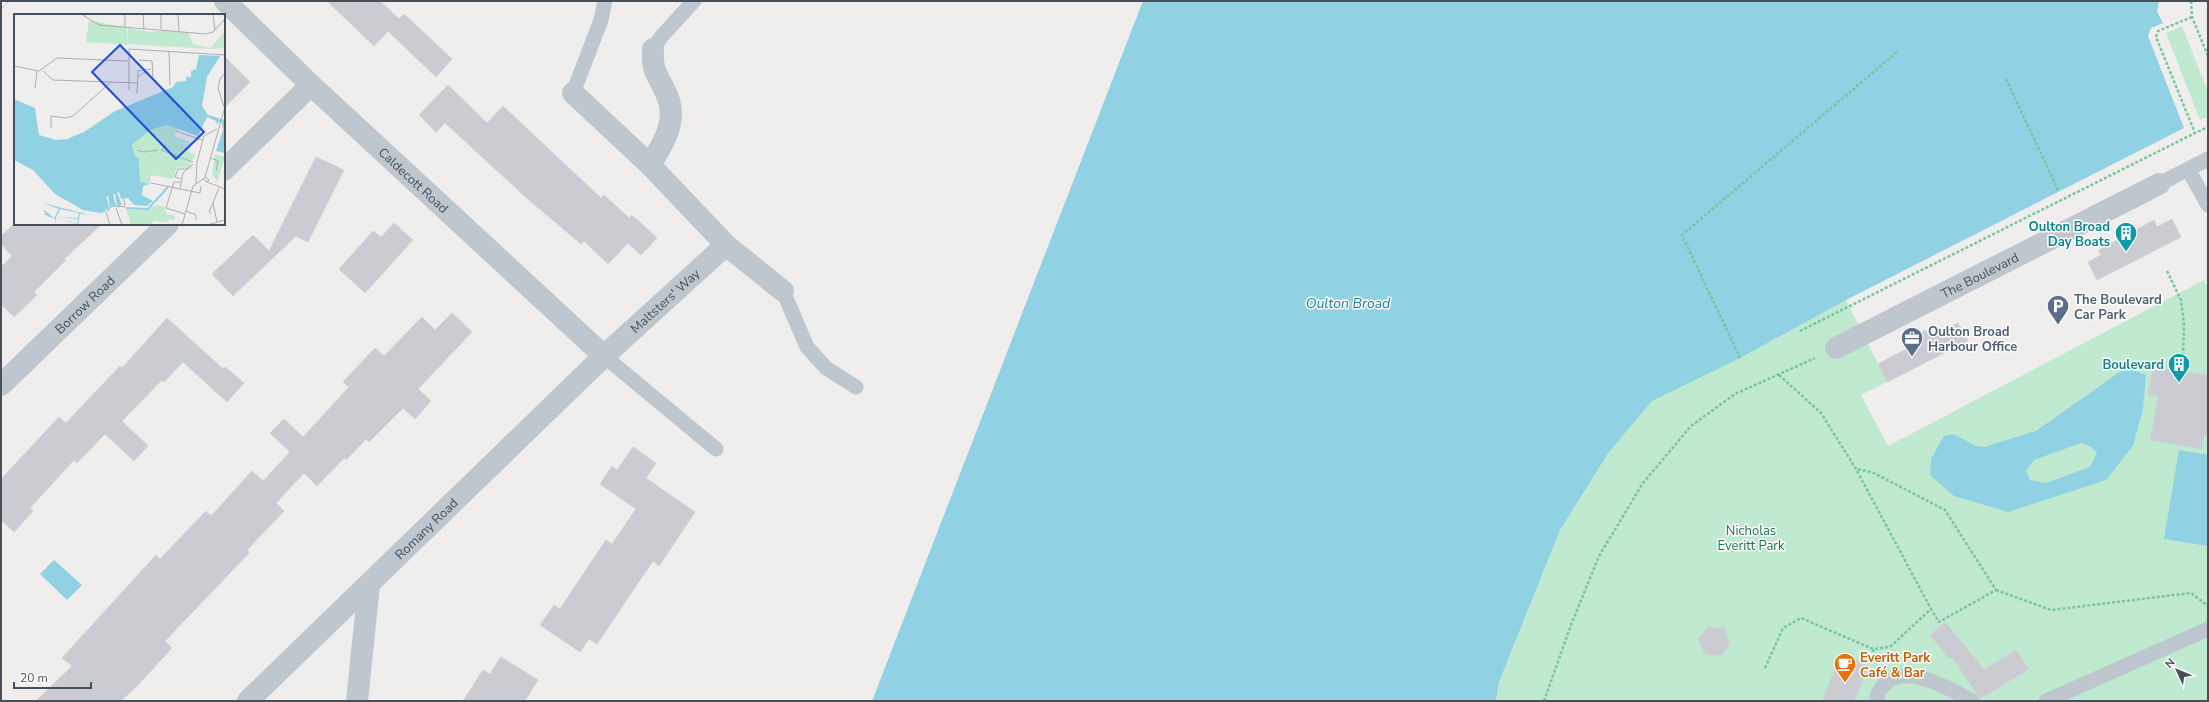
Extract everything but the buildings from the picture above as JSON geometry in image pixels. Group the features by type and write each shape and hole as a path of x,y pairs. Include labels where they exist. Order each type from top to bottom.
{"street":[{"name":"Caldecott Road","path":"226,1 311,85 604,356"},
{"path":"650,165 665,141 672,113 667,94 653,68 654,49"},
{"path":"225,169 311,85"},
{"path":"573,93 650,165 726,245 783,291"},
{"name":"The Boulevard","path":"1836,348 2159,184"},
{"name":"Borrow Road","path":"1,385 167,225"},
{"name":"Maltsters' Way","path":"604,356 726,245"},
{"name":"Romany Road","path":"248,701 604,356"},
{"path":"356,701 369,585"}],"lane":[{"path":"573,93 601,20 605,1"},
{"path":"654,49 661,37 694,1"},
{"name":"The Boulevard","path":"2159,184 2208,159"},
{"path":"2188,169 2208,205"},
{"path":"783,291 807,347 826,368 856,387"},
{"path":"604,356 716,449"},
{"path":"2046,701 2208,629"},
{"path":"1877,701 1877,693 1888,680 1907,676 1950,688 1972,701"}],"path":[{"path":"2191,1 2192,17 2208,56"},
{"path":"2192,17 2158,31 2156,37 2195,133"},
{"path":"1740,358 1682,236 1897,52"},
{"path":"2006,79 2059,192"},
{"path":"1800,331 2208,127"},
{"path":"2167,271 2181,300 2184,325 2183,356"},
{"path":"1544,701 1571,625 1599,556 1643,483 1691,426 1735,394 1836,348"},
{"path":"1779,375 1821,413 1856,469 1939,622 1996,590"},
{"path":"1856,469 1872,472 1945,510 1996,590 2051,610 2192,593 2208,606"},
{"path":"1765,668 1783,628 1801,618 1873,649 1890,647 1931,609"}],"green space":[{"path":"2182,26 2208,92 2208,117 2200,120 2166,33"},
{"name":"Nicholas Everitt Park","path":"2204,280 2208,287 2208,701 1496,701 1499,682 1560,530 1609,452 1652,401 1846,300 1887,382 1861,395 1888,446"}],"water":[{"name":"Oulton Broad","path":"1143,1 2159,1 2157,12 2163,23 2151,28 2148,36 2184,128 1846,300 1740,358 1652,401 1609,452 1560,530 1499,682 1496,701 872,701"},
{"path":"2131,369 2146,375 2143,409 2133,446 2106,480 2008,512 1954,496 1930,475 1931,459 1944,436 1953,434 1976,446 1984,447 2036,431 2121,371","holes":["2081,443 2091,447 2097,453 2090,467 2046,483 2030,480 2026,470 2034,460"]},
{"path":"2179,450 2208,455 2208,546 2164,539"},
{"path":"54,560 82,585 67,600 40,574"}],"railway":[{"path":"1,6 6,1"}],"place":[{"name":"Oulton Broad Day Boats","path":"2126,252"},
{"name":"The Boulevard Car Park","path":"2058,326"},
{"name":"Oulton Broad Harbour Office","path":"1912,358"},
{"name":"Boulevard","path":"2179,384"},
{"name":"Everitt Park Café & Bar","path":"1845,684"}]}
